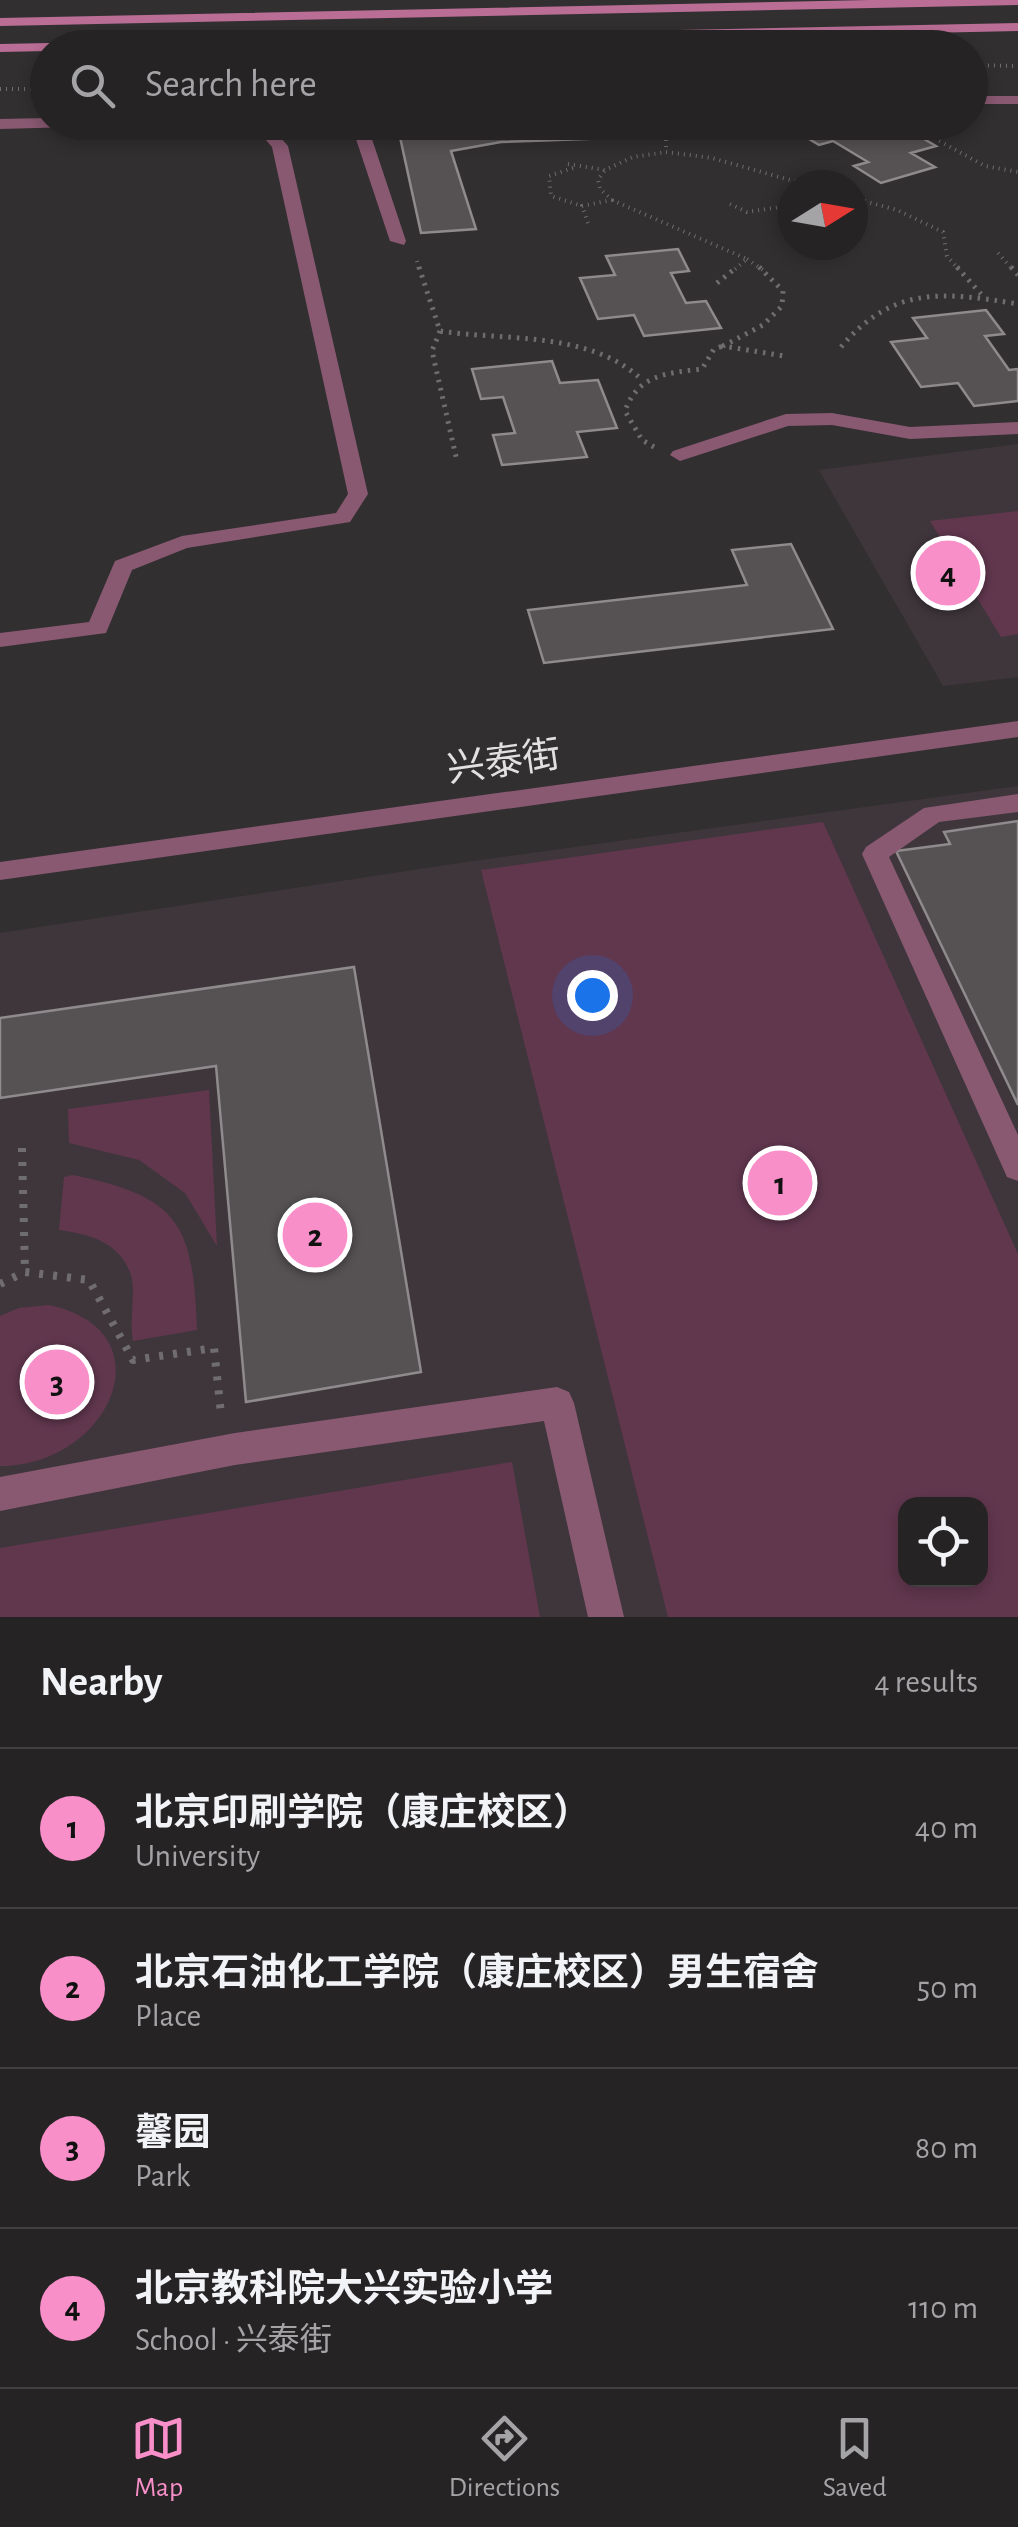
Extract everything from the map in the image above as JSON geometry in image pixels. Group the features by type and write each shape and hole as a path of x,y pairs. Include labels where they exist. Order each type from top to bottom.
{"main road":[{"path":"0,22 1018,1"},
{"path":"873,30 1018,27"},
{"path":"0,48 30,47"}],"street":[{"path":"988,100 1018,100"},
{"path":"0,124 30,123"},
{"path":"0,640 98,628 123,566 182,542 342,518 358,494 280,146 274,140"},
{"path":"364,140 398,241"},
{"path":"680,455 786,420 832,418 910,433 1018,428"},
{"name":"兴泰街","path":"0,871 1018,728"},
{"path":"1018,803 934,814 874,854 1018,1168"},
{"path":"0,1494 226,1450 557,1404 606,1617"}],"path":[{"path":"988,65 1018,66"},
{"path":"0,89 30,88"},
{"path":"666,140 666,152"},
{"path":"938,140 985,166 1018,172"},
{"path":"680,455 668,454 642,440 625,411 629,393 642,380 702,369 714,349 763,324 782,306 783,291 771,275 746,259 612,200 600,189 598,180 606,170 633,157 666,152 712,158 778,177"},
{"path":"606,170 571,165 549,176 552,196 582,206 612,200"},
{"path":"868,202 897,210 943,232 947,256 982,295"},
{"path":"730,204 747,212 778,208"},
{"path":"582,206 588,222"},
{"path":"998,253 1018,276"},
{"path":"717,283 746,259"},
{"path":"416,260 432,318 440,331 481,339 591,348 632,366 642,380"},
{"path":"841,347 856,324 899,299 982,295 1018,304"},
{"path":"440,331 432,351 457,460"},
{"path":"723,346 784,356"},
{"path":"22,1148 25,1272"},
{"path":"0,1284 25,1272 89,1280 132,1360 214,1348 226,1450"}],"shaded area":[{"path":"1018,444 1018,677 943,686 819,470"},
{"path":"1018,511 1018,634 1001,637 930,521"},
{"path":"1018,786 1018,1617 0,1617 0,933 466,862"},
{"path":"823,822 1018,1254 1018,1617 668,1617 481,870"},
{"path":"209,1090 217,1246 185,1193 139,1160 69,1143 68,1109"},
{"path":"73,1175 137,1194 159,1206 174,1221 191,1265 197,1330 133,1341 132,1282 126,1264 102,1242 59,1230 64,1177"},
{"path":"49,1305 86,1319 108,1341 116,1367 111,1395 96,1422 71,1444 39,1460 0,1466 0,1316 19,1308"},
{"path":"512,1462 540,1617 0,1617 0,1548"}],"building":[{"path":"401,140 557,140 501,142 451,151 476,229 421,233"},
{"path":"811,140 926,140 936,146 911,153 935,167 881,183 868,175 868,170 854,166 868,162 833,141 819,145"},
{"path":"678,249 689,271 671,273 686,303 706,301 721,328 644,336 634,315 598,319 580,278 615,275 606,256"},
{"path":"986,310 1004,334 985,336 1009,370 1018,369 1018,401 974,406 958,383 921,387 891,342 927,338 913,318"},
{"path":"552,361 560,383 598,380 617,428 577,432 587,457 502,465 493,435 515,433 503,397 481,399 472,369"},
{"path":"791,544 833,629 544,663 528,610 747,585 732,550"},
{"path":"1018,821 1018,1105 896,851 950,844 944,832"},
{"path":"354,967 421,1372 246,1402 216,1066 0,1098 0,1018"}],"place":[{"name":"北京教科院大兴实验小学","path":"948,573"},
{"name":"北京印刷学院（康庄校区）","path":"780,1183"},
{"name":"北京石油化工学院（康庄校区）男生宿舍","path":"315,1235"},
{"name":"馨园","path":"57,1382"}]}
